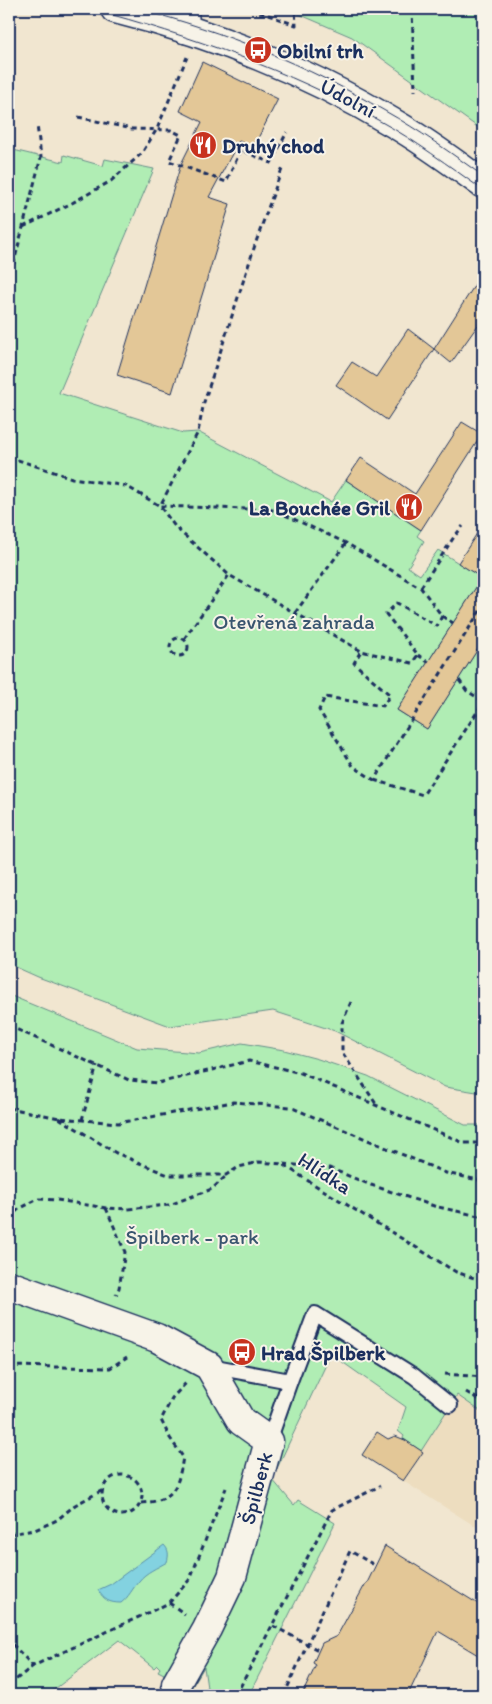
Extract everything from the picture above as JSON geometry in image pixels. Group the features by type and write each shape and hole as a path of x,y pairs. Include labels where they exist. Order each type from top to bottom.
{"street":[{"name":"Údolní","path":"115,9 188,24 324,85 396,124 483,184"},
{"path":"9,1285 157,1338 209,1366"},
{"name":"Špilberk","path":"176,1684 207,1629 232,1577 269,1441 241,1421 209,1366"}],"lane":[{"path":"269,1441 315,1314 414,1376 450,1405"},
{"path":"209,1366 290,1381"}],"path":[{"path":"250,9 296,25 295,9"},
{"path":"412,9 415,91"},
{"path":"23,227 111,181 142,154 157,129 188,24"},
{"path":"78,117 132,129 171,130 181,134 169,161 226,182 241,150 271,163 287,132"},
{"path":"9,282 41,157 37,125"},
{"path":"160,506 198,432 210,384 282,169"},
{"path":"9,457 72,478 126,486 160,506 176,528 229,575 361,651 412,664 418,655"},
{"path":"160,506 274,510 346,543 421,588 442,616 452,623"},
{"path":"421,588 454,536 463,526"},
{"path":"295,613 346,543"},
{"path":"184,639 229,575"},
{"path":"428,662 418,655 386,614 397,604 436,626 442,616"},
{"path":"374,780 483,606"},
{"path":"180,638 184,639 188,645 187,652 181,657 174,656 169,647 171,642 180,638"},
{"path":"361,651 354,663 390,695 383,706 325,697 319,710 353,766 374,780 424,795 483,702 468,691 458,680"},
{"path":"351,1002 342,1023 342,1052 376,1105"},
{"path":"9,1026 129,1080 158,1083 249,1061 301,1073 464,1144 483,1143"},
{"path":"82,1120 97,1065"},
{"path":"9,1108 58,1118 118,1123 233,1102 290,1107 446,1173 483,1182"},
{"name":"Hlídka","path":"58,1118 116,1153 168,1175 226,1175 239,1167 259,1162 284,1164 456,1272 483,1281"},
{"path":"284,1164 330,1168 371,1185 434,1206 483,1217"},
{"path":"9,1218 19,1209 38,1199 57,1200 106,1208 128,1209 169,1205 212,1189 226,1175"},
{"path":"106,1208 125,1252 119,1288 106,1320"},
{"path":"9,1366 110,1368 157,1338"},
{"path":"141,1503 155,1502 173,1493 180,1477 183,1457 161,1420 172,1398 194,1375 209,1366"},
{"path":"116,1476 129,1476 139,1484 143,1496 141,1503 133,1513 119,1516 107,1509 103,1503 103,1490 106,1484 116,1476"},
{"path":"9,1684 33,1666 169,1603 190,1579 228,1481"},
{"path":"236,1695 332,1510 380,1486"},
{"path":"9,1534 35,1530 57,1520 75,1505 103,1490"},
{"path":"284,1695 350,1551 376,1566"},
{"path":"273,1626 318,1650"},
{"path":"9,1636 11,1643 33,1666"}],"shaded area":[{"path":"457,1395 483,1413 483,1531 403,1481 422,1453 420,1451"}],"green space":[{"path":"287,9 483,9 483,131 352,37"},
{"name":"Otevřená zahrada","path":"9,149 63,162 64,155 103,166 105,159 154,169 59,393 183,433 198,432 331,502 346,480 421,530 417,536 424,541 408,567 420,575 438,550 482,578 397,710 427,729 483,641 483,1093 445,1087 335,1031 273,1011 170,1026 38,977 9,964"},
{"name":"Špilberk - park","path":"9,995 137,1048 199,1053 242,1043 284,1050 318,1059 368,1076 465,1125 483,1125 483,1413 457,1395 421,1451 405,1440 402,1440 404,1436 398,1431 406,1407 331,1354 272,1479 294,1505 298,1500 335,1523 249,1695 208,1695 204,1667 190,1690 163,1678 164,1674 158,1671 160,1668 157,1665 154,1668 119,1640 47,1695 9,1695"}],"water":[{"path":"164,1545 168,1553 167,1562 142,1578 121,1603 110,1602 102,1596 98,1590 111,1584"}],"building":[{"path":"202,62 278,99 253,148 239,141 209,197 230,204 172,393 117,375 181,164 202,122 180,111"},
{"path":"483,272 483,318 451,363 434,349"},
{"path":"408,329 434,349 387,420 336,385 352,362 376,377"},
{"path":"462,422 482,434 421,530 346,480 361,458 415,494"},
{"path":"483,524 483,641 427,729 397,710 482,578 458,563"},
{"path":"377,1432 388,1439 395,1436 405,1440 423,1452 403,1481 362,1455"},
{"path":"385,1546 483,1607 483,1658 438,1631 408,1695 302,1695 316,1665 313,1663 322,1643 337,1636 367,1583"}],"tram line":[{"path":"91,9 129,19 202,43 309,85 392,128 483,190"},
{"path":"138,9 234,39 326,79 410,126 483,176"}],"place":[{"name":"Obilní trh","path":"258,50"},
{"name":"Druhý chod","path":"203,145"},
{"name":"La Bouchée Gril","path":"409,507"},
{"name":"Hrad Špilberk","path":"242,1352"}]}
